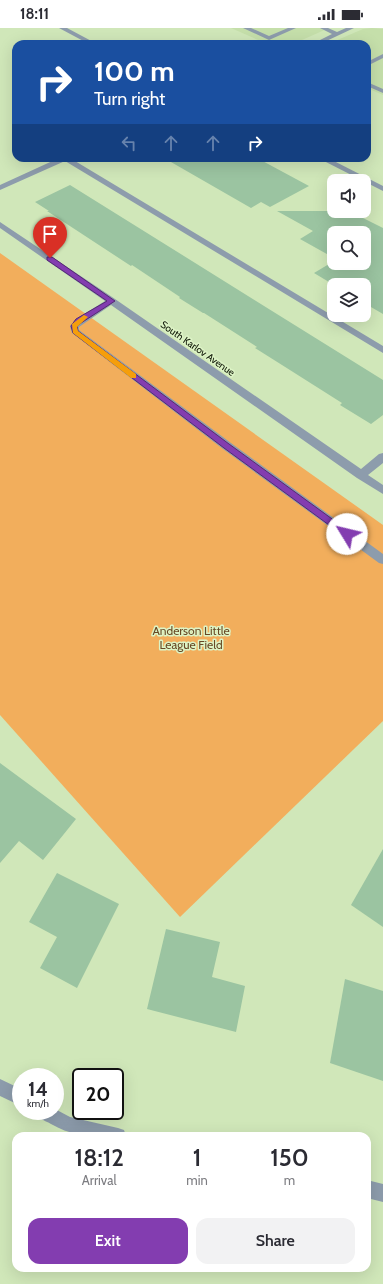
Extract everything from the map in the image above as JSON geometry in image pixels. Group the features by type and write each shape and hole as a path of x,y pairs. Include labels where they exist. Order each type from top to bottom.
{"street":[{"path":"62,28 86,40"},
{"path":"246,28 269,38 293,28"},
{"path":"323,28 337,34"},
{"path":"324,40 350,28"},
{"path":"371,62 383,56"},
{"path":"371,86 383,91"},
{"path":"0,188 56,162"},
{"path":"72,162 383,350"},
{"path":"330,162 383,189"},
{"name":"South Karlov Avenue","path":"0,224 383,490"},
{"path":"112,301 79,321 74,326 75,332 226,446 383,560"},
{"path":"361,475 383,457"},
{"path":"0,1086 12,1093"},
{"path":"59,1120 68,1125 100,1132"},
{"path":"371,1190 383,1193"}],"shaded area":[{"path":"231,28 329,28 302,40 258,40"},
{"path":"363,29 383,29 383,95 371,90 371,40 337,40"}],"green space":[{"name":"Anderson Little League Field","path":"0,253 383,525 383,721 180,917 0,715"}],"building":[{"path":"171,162 264,162 309,186 270,207 261,202 251,208"},
{"path":"70,185 383,380 383,415 371,424 340,405 342,403 255,348 257,347 179,298 180,297 35,202"},
{"path":"277,211 327,211 327,218 363,218 383,228 383,314 371,307 371,278 327,278 327,281 314,273 327,265 327,270 371,270 371,226 327,226 327,254 300,239 313,231"},
{"path":"0,763 76,819 43,860 19,841 0,863"},
{"path":"383,849 383,927 351,905"},
{"path":"57,873 119,904 77,988 40,968 57,937 29,922"},
{"path":"166,929 220,942 212,977 245,986 236,1032 147,1009"},
{"path":"345,979 383,991 383,1081 330,1063"}],"slow traffic":[{"path":"84,317 74,326 75,332 134,376"}],"route":[{"path":"50,258 112,301 79,321 74,326 75,332 226,446 347,534"}]}
